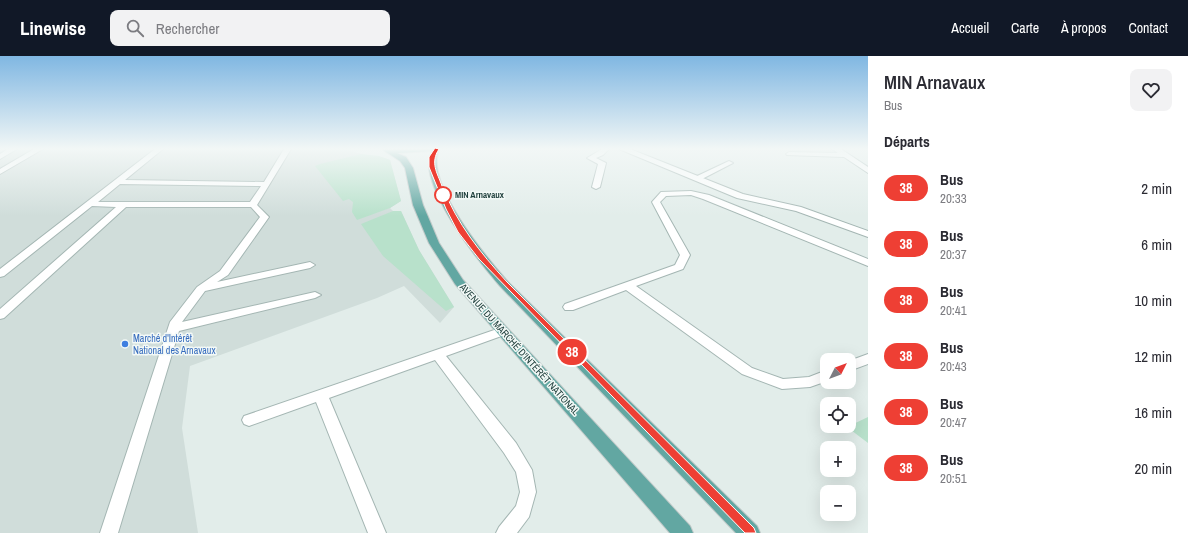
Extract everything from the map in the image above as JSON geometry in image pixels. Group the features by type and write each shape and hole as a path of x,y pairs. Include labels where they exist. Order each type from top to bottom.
{"main road":[{"name":"AVENUE DU MARCHÉ D'INTÉRÊT NATIONAL","path":"410,171 418,204 434,243 459,282 683,533"},
{"path":"434,171 449,209 462,232 481,258 504,284 750,533"}],"street":[{"path":"678,171 740,196 798,209 868,234"}],"lane":[{"path":"0,274 132,171"},
{"path":"254,205 275,171"},
{"path":"596,187 600,171"},
{"path":"696,178 711,171"},
{"path":"118,182 267,184"},
{"path":"570,307 680,267 685,255 656,202 664,194 679,192 691,193 706,197 868,263"},
{"path":"90,204 254,205 265,217 224,273 201,289 176,322 109,533"},
{"path":"0,315 124,204"},
{"path":"201,289 310,264"},
{"path":"628,286 747,371 782,384 810,382 820,378"},
{"path":"174,328 315,295"},
{"path":"249,420 503,331"},
{"path":"437,354 510,448 524,470 528,492 523,511 505,533"},
{"path":"856,363 868,359"},
{"path":"321,396 377,533"}],"shaded area":[{"name":"Marché d'Intérêt National des Arnavaux","path":"0,171 393,171 401,201 390,208 393,211 401,211 419,250 454,307 440,323 404,286 377,298 190,366 182,428 198,533 0,533"}],"green space":[{"path":"319,171 393,171 401,201 390,208 357,220 352,212 353,202 349,199 343,201"},
{"path":"393,211 401,211 419,250 454,307 446,311 383,256 361,224"},
{"path":"868,417 868,443 855,433 856,423"}],"bus line":[{"name":"38","path":"434,171 449,209 462,232 481,258 504,284 750,533"}],"place":[{"name":"MIN Arnavaux","path":"443,195"},
{"name":"Marché d'Intérêt National des Arnavaux","path":"125,344"}]}
